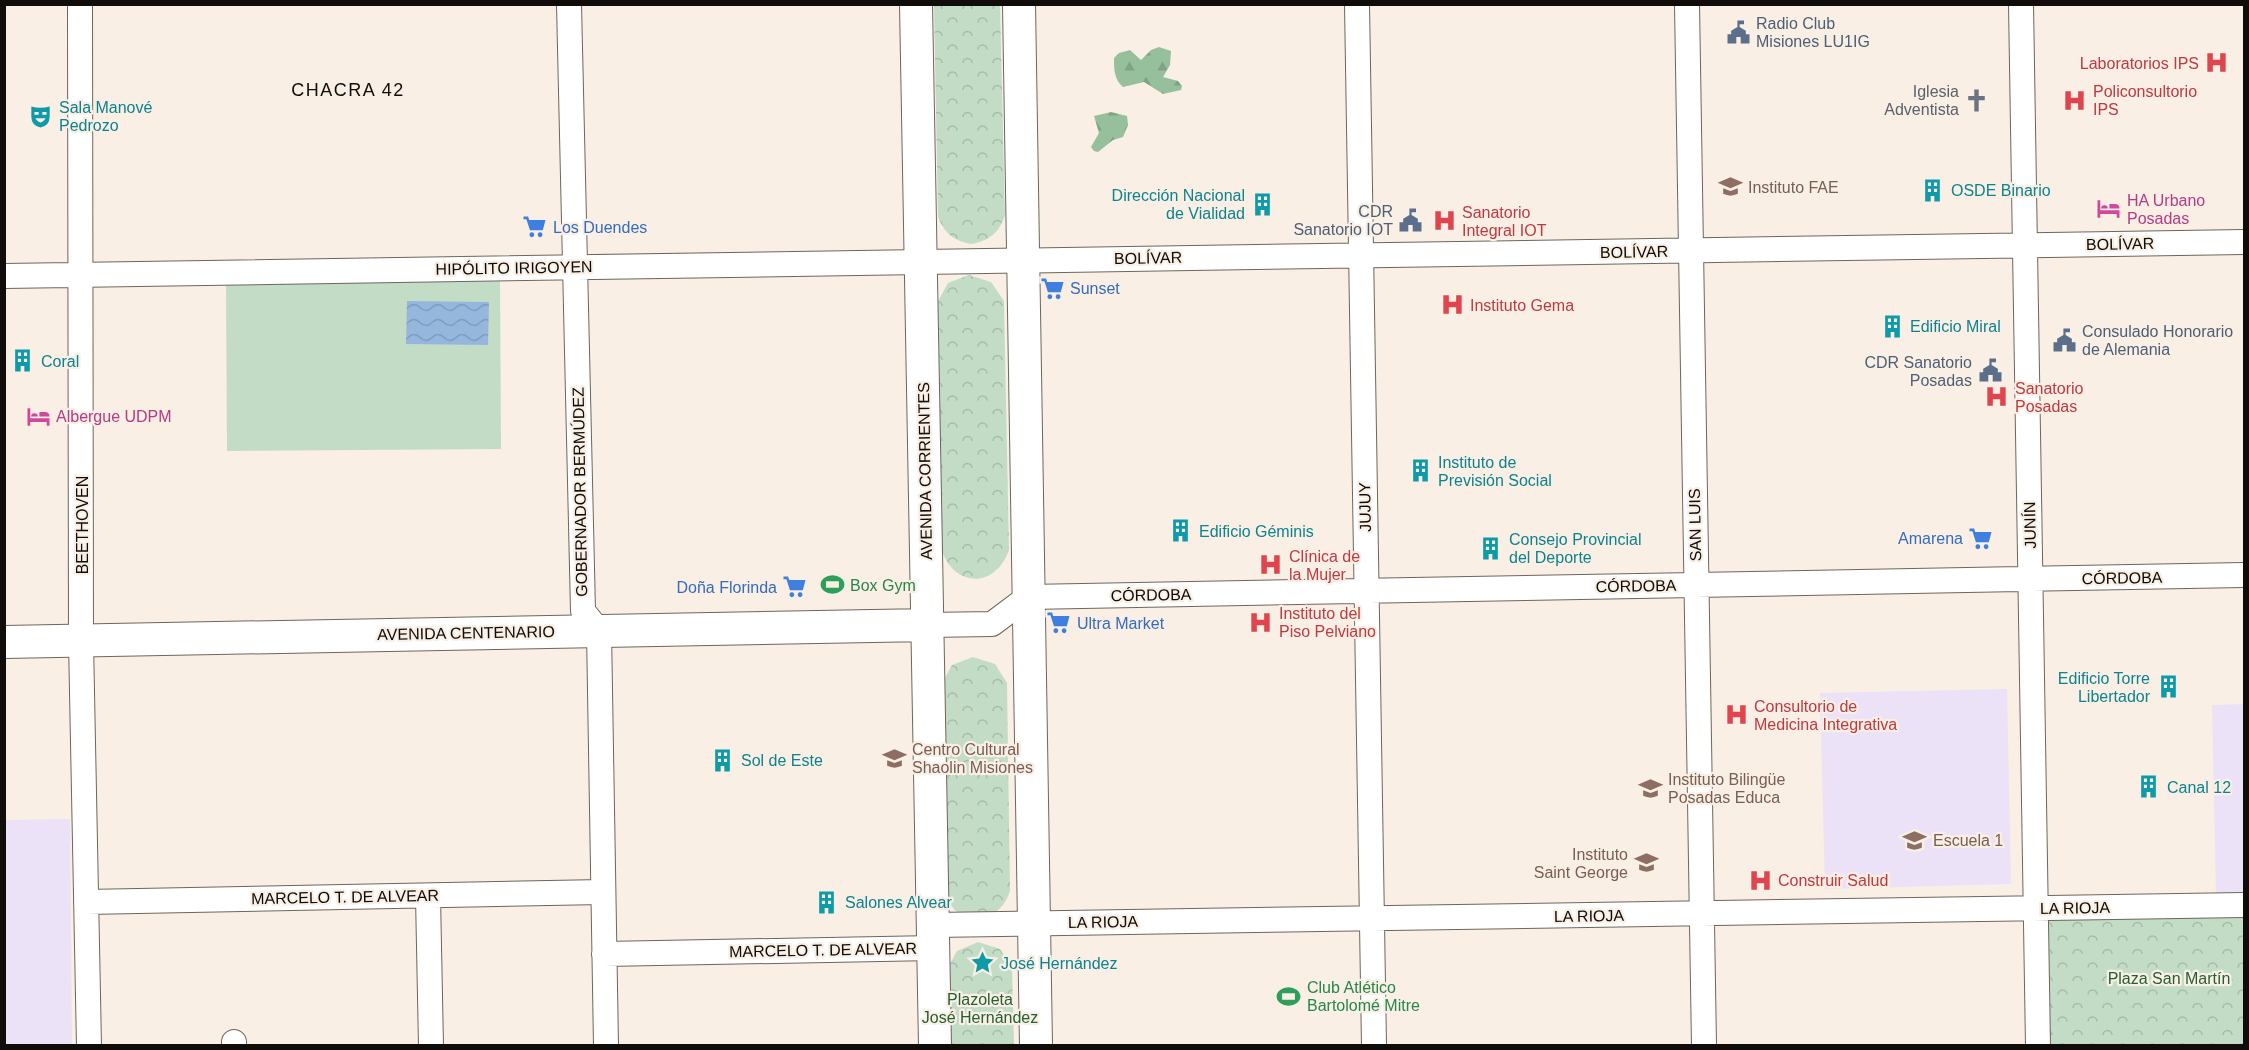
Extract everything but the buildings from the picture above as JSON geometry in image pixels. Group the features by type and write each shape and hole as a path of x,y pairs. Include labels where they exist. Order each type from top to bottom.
{"main road":[{"name":"AVENIDA CORRIENTES","path":"916,4 935,1046"},
{"path":"1019,4 1036,1046"},
{"name":"AVENIDA CENTENARIO","path":"4,642 928,625"}],"street":[{"name":"BEETHOVEN","path":"80,4 81,641 89,1046"},
{"name":"GOBERNADOR BERMÚDEZ","path":"569,4 584,611 599,631"},
{"name":"JUJUY","path":"1357,4 1374,1046"},
{"name":"SAN LUIS","path":"1687,4 1704,1046"},
{"name":"JUNÍN","path":"2021,4 2038,1046"},
{"name":"BOLÍVAR","path":"1023,259 1691,252 2244,242"},
{"name":"HIPÓLITO IRIGOYEN","path":"4,276 1023,259"},
{"name":"CÓRDOBA","path":"1028,597 2244,575"},
{"path":"928,625 993,624 1028,597"},
{"path":"599,631 606,1046"},
{"name":"MARCELO T. DE ALVEAR","path":"86,902 603,892"},
{"path":"428,896 431,1046"},
{"name":"LA RIOJA","path":"933,936 987,926 1034,922 1702,915 2244,905"},
{"name":"MARCELO T. DE ALVEAR","path":"604,954 933,936"}],"shaded area":[{"path":"2007,689 2011,884 1825,889 1820,693"},
{"path":"2244,704 2244,894 2216,894 2212,705"},
{"path":"70,819 72,1045 5,1045 5,820"}],"green space":[{"path":"934,5 1000,5 1005,215 1000,227 993,235 972,244 951,236 938,217"},
{"path":"1159,47 1171,51 1170,65 1163,77 1178,81 1182,86 1181,90 1163,94 1144,82 1123,87 1116,77 1114,58 1119,53 1130,50 1141,60 1151,50"},
{"path":"1111,112 1127,116 1128,125 1123,137 1113,140 1098,152 1094,151 1091,147 1099,133 1094,116"},
{"path":"969,275 991,282 1004,301 1009,550 995,571 986,577 976,579 957,572 942,552 937,303 948,283"},
{"path":"500,280 501,449 227,451 226,282"},
{"path":"973,657 995,664 1007,683 1010,891 997,911 988,917 978,919 959,913 944,893 941,685 952,665"},
{"name":"Plaza San Martín","path":"2244,909 2244,1045 2044,1045 2042,912"},
{"name":"Plazoleta José Hernández","path":"978,942 1000,949 1012,968 1014,1045 947,1045 946,971 957,951"}],"water":[{"path":"407,301 489,302 488,345 406,344"}],"place":[{"name":"Radio Club Misiones LU1IG","path":"1738,32"},
{"name":"Laboratorios IPS","path":"2217,63"},
{"name":"Iglesia Adventista","path":"1977,100"},
{"name":"Policonsultorio IPS","path":"2075,100"},
{"name":"Sala Manové Pedrozo","path":"41,116"},
{"name":"Instituto FAE","path":"1730,187"},
{"name":"OSDE Binario","path":"1933,190"},
{"name":"Dirección Nacional de Vialidad","path":"1263,204"},
{"name":"HA Urbano Posadas","path":"2109,209"},
{"name":"CDR Sanatorio IOT","path":"1411,220"},
{"name":"Sanatorio Integral IOT","path":"1444,221"},
{"name":"Los Duendes","path":"535,227"},
{"name":"Sunset","path":"1052,288"},
{"name":"Instituto Gema","path":"1452,305"},
{"name":"Edificio Miral","path":"1892,326"},
{"name":"Consulado Honorario de Alemania","path":"2064,340"},
{"name":"Coral","path":"23,361"},
{"name":"CDR Sanatorio Posadas","path":"1990,371"},
{"name":"Sanatorio Posadas","path":"1997,397"},
{"name":"Albergue UDPM","path":"38,416"},
{"name":"Instituto de Previsión Social","path":"1420,471"},
{"name":"Edificio Géminis","path":"1181,531"},
{"name":"Amarena","path":"1981,538"},
{"name":"Consejo Provincial del Deporte","path":"1491,548"},
{"name":"Clínica de la Mujer","path":"1271,565"},
{"name":"Box Gym","path":"832,585"},
{"name":"Doña Florinda","path":"795,587"},
{"name":"Instituto del Piso Pelviano","path":"1261,622"},
{"name":"Ultra Market","path":"1059,623"},
{"name":"Edificio Torre Libertador","path":"2168,687"},
{"name":"Consultorio de Medicina Integrativa","path":"1736,715"},
{"name":"Centro Cultural Shaolin Misiones","path":"894,758"},
{"name":"Sol de Este","path":"723,760"},
{"name":"Canal 12","path":"2149,787"},
{"name":"Instituto Bilingüe Posadas Educa","path":"1650,788"},
{"name":"Escuela 1","path":"1915,840"},
{"name":"Instituto Saint George","path":"1646,863"},
{"name":"Construir Salud","path":"1760,880"},
{"name":"Salones Alvear","path":"827,902"},
{"name":"José Hernández","path":"983,963"},
{"name":"Club Atlético Bartolomé Mitre","path":"1289,996"}],"district":[{"name":"CHACRA 42","path":"348,90"}]}
